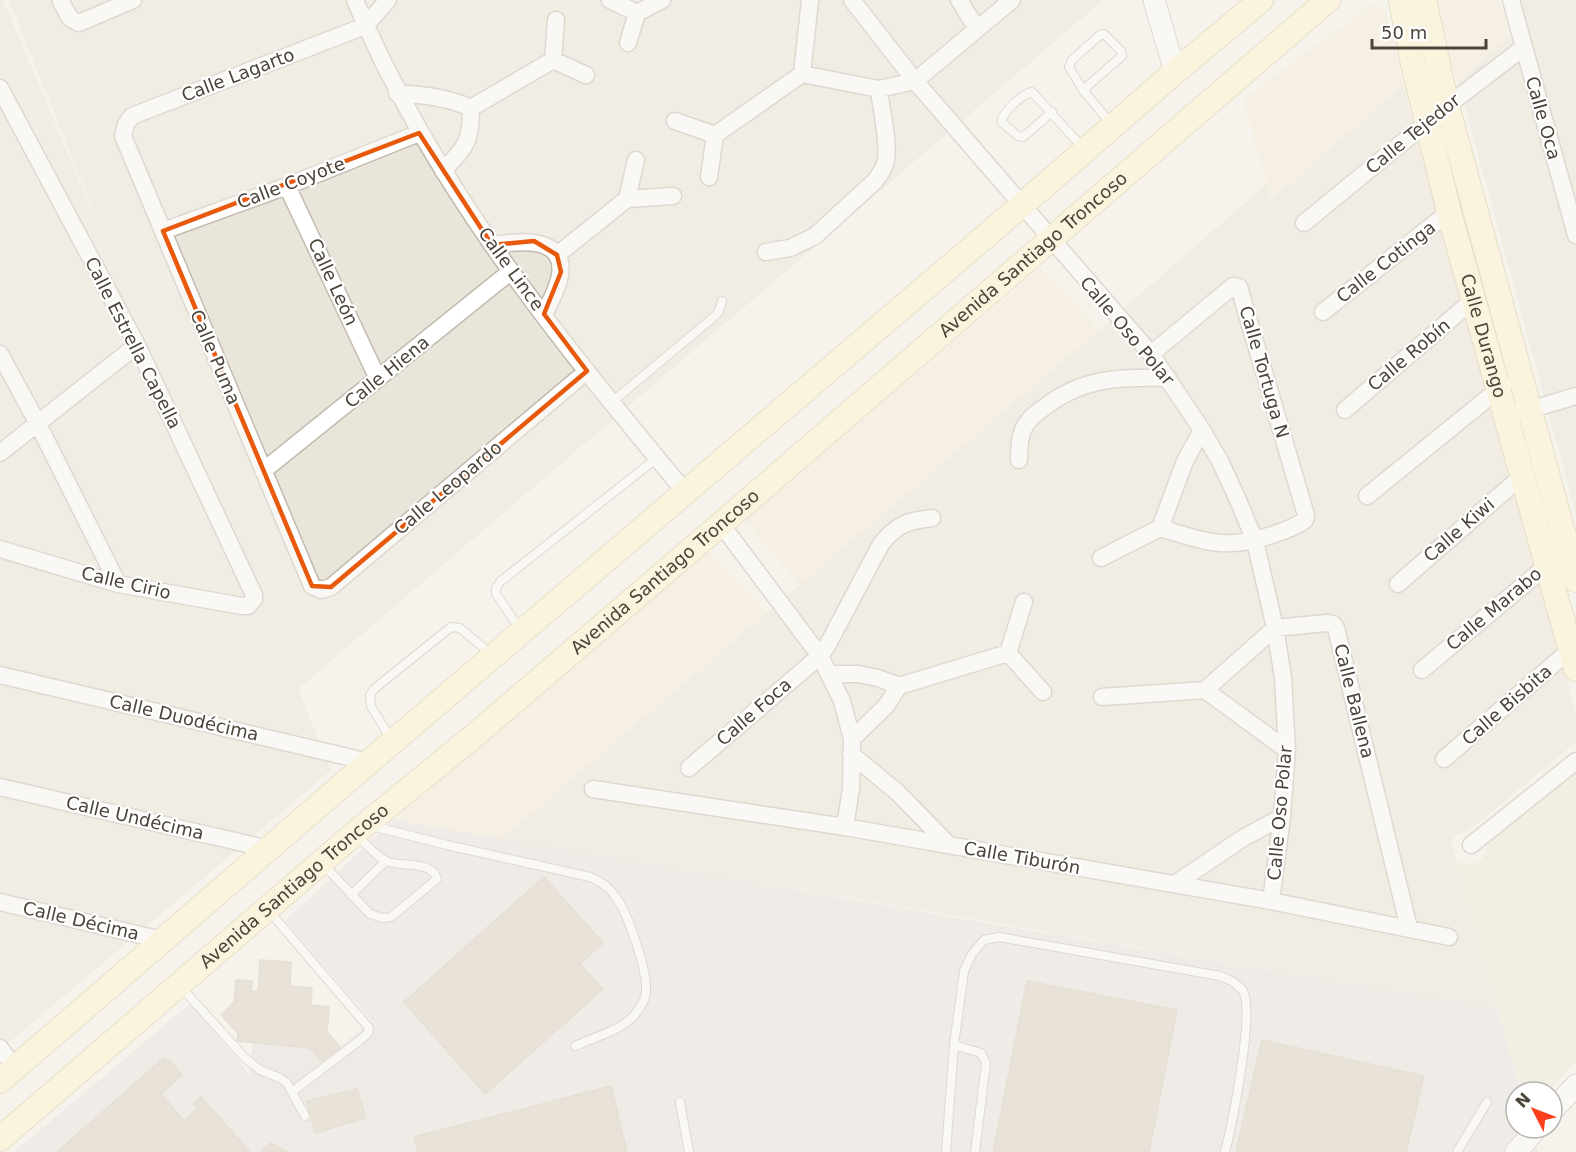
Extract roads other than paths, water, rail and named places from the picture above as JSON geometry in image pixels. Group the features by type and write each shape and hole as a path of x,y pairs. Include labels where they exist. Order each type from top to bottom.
{"main road":[{"path":"8,1075 392,742 1261,0"},
{"name":"Avenida Santiago Troncoso","path":"0,1140 360,829 475,735 721,524 1328,0"},
{"name":"Calle Durango","path":"1405,1 1447,106 1576,579"},
{"name":"Calle Durango","path":"1405,1 1413,64 1449,212 1573,660"}],"street":[{"path":"61,2 70,18 79,23 133,0"},
{"name":"Calle Lince","path":"355,0 397,93 419,133 510,272 686,493"},
{"path":"365,26 388,0"},
{"path":"610,0 637,14"},
{"path":"628,43 637,14 662,0"},
{"path":"802,74 810,0"},
{"name":"Calle Oso Polar","path":"852,0 915,81 1150,354 1168,378 1220,461 1256,541 1283,677 1287,750 1282,817 1271,901"},
{"path":"959,0 977,29"},
{"path":"1154,0 1175,72"},
{"name":"Calle Oca","path":"1511,0 1576,235"},
{"path":"709,177 715,135 802,74 879,89 915,81 977,29 1005,2"},
{"path":"553,60 556,20"},
{"name":"Calle Lagarto","path":"123,136 124,129 132,116 365,26"},
{"name":"Calle Tejedor","path":"1304,223 1428,121 1524,47"},
{"path":"553,60 586,75"},
{"path":"471,108 553,60"},
{"name":"Calle Estrella Capella","path":"0,88 137,345 254,595 252,603"},
{"path":"766,252 790,249 815,236 882,172 886,161 886,149 879,89"},
{"path":"397,93 442,98 471,108"},
{"path":"444,171 464,148 471,129 471,108"},
{"path":"675,121 715,135"},
{"name":"Calle Coyote","path":"163,231 287,186 419,133"},
{"name":"Calle Puma","path":"123,136 308,578"},
{"path":"627,199 636,160"},
{"name":"Calle León","path":"287,186 378,379"},
{"path":"557,255 627,199 673,196"},
{"name":"Calle Cotinga","path":"1323,312 1449,212"},
{"path":"492,245 534,241 557,255 561,272 557,288 544,314"},
{"name":"Calle Hiena","path":"263,471 510,272"},
{"name":"Calle Tortuga N","path":"1150,354 1233,286 1239,287 1306,515 1305,520 1295,526 1256,541"},
{"name":"Calle Robín","path":"1345,410 1473,300"},
{"path":"0,453 137,345"},
{"path":"0,354 37,422 118,584"},
{"name":"Calle Leopardo","path":"308,578 312,586 321,590 331,586 587,371"},
{"path":"1367,496 1497,389 1521,376"},
{"path":"1019,460 1021,434 1030,418 1059,395 1089,383 1126,378 1168,378"},
{"path":"1506,418 1531,408 1576,396"},
{"path":"1101,558 1160,528 1185,461 1202,430"},
{"name":"Calle Kiwi","path":"1398,584 1521,477"},
{"name":"Calle Foca","path":"689,768 820,656 880,544 893,529 911,520 932,518"},
{"path":"721,524 820,656 842,701 851,746 851,788 845,827"},
{"path":"1160,528 1208,542 1228,545 1256,541"},
{"name":"Calle Cirio","path":"0,549 118,584 242,606 252,603"},
{"name":"Calle Marabo","path":"1422,670 1568,549"},
{"path":"1008,653 1024,602"},
{"name":"Calle Ballena","path":"1275,628 1330,623 1336,627 1409,928"},
{"path":"1102,697 1205,690 1275,628"},
{"path":"830,675 858,674 899,686 1008,653"},
{"path":"1008,653 1043,692"},
{"name":"Calle Bisbita","path":"1444,759 1573,660"},
{"name":"Calle Duodécima","path":"0,675 369,762"},
{"path":"851,746 886,706 899,686"},
{"path":"1205,690 1287,750"},
{"path":"851,746 949,845"},
{"path":"1471,845 1576,761"},
{"name":"Calle Undécima","path":"0,787 269,849"},
{"name":"Calle Tiburón","path":"594,789 845,827 1175,884 1449,937"},
{"path":"1175,884 1235,843 1282,817"},
{"name":"Calle Décima","path":"0,902 162,940"},
{"path":"0,1048 8,1075"},
{"path":"1564,1098 1576,1084"},
{"path":"1515,1152 1526,1140"}],"lane":[{"path":"1083,90 1122,56 1121,51 1104,34 1100,35 1070,64 1070,70 1083,90 1112,125"},
{"path":"1052,112 1023,137 1018,136 1001,122 1002,117 1030,91 1052,112 1084,150"},
{"path":"612,402 715,315 722,301"},
{"path":"522,632 496,594 496,588 501,581 657,458"},
{"path":"392,742 371,706 370,695 374,689 451,627 460,628 493,656"},
{"path":"322,863 370,914 383,918 391,916 437,879 434,872 424,867 386,861 360,829"},
{"path":"360,829 447,845 590,877 600,881 609,889 616,897 630,925 646,983 645,998 635,1015 620,1026 575,1046"},
{"path":"351,895 386,861"},
{"path":"267,909 369,1028 368,1033 359,1041 293,1091"},
{"path":"946,1152 954,1045 964,971 972,954 984,940 999,937 1220,976 1235,982 1244,993 1247,1011 1239,1086 1225,1152"},
{"path":"179,985 246,1059 260,1071 284,1080 293,1091 305,1116"},
{"path":"954,1045 981,1053 986,1063 975,1152"},
{"path":"680,1102 689,1152"},
{"path":"1456,1152 1487,1102"}]}
